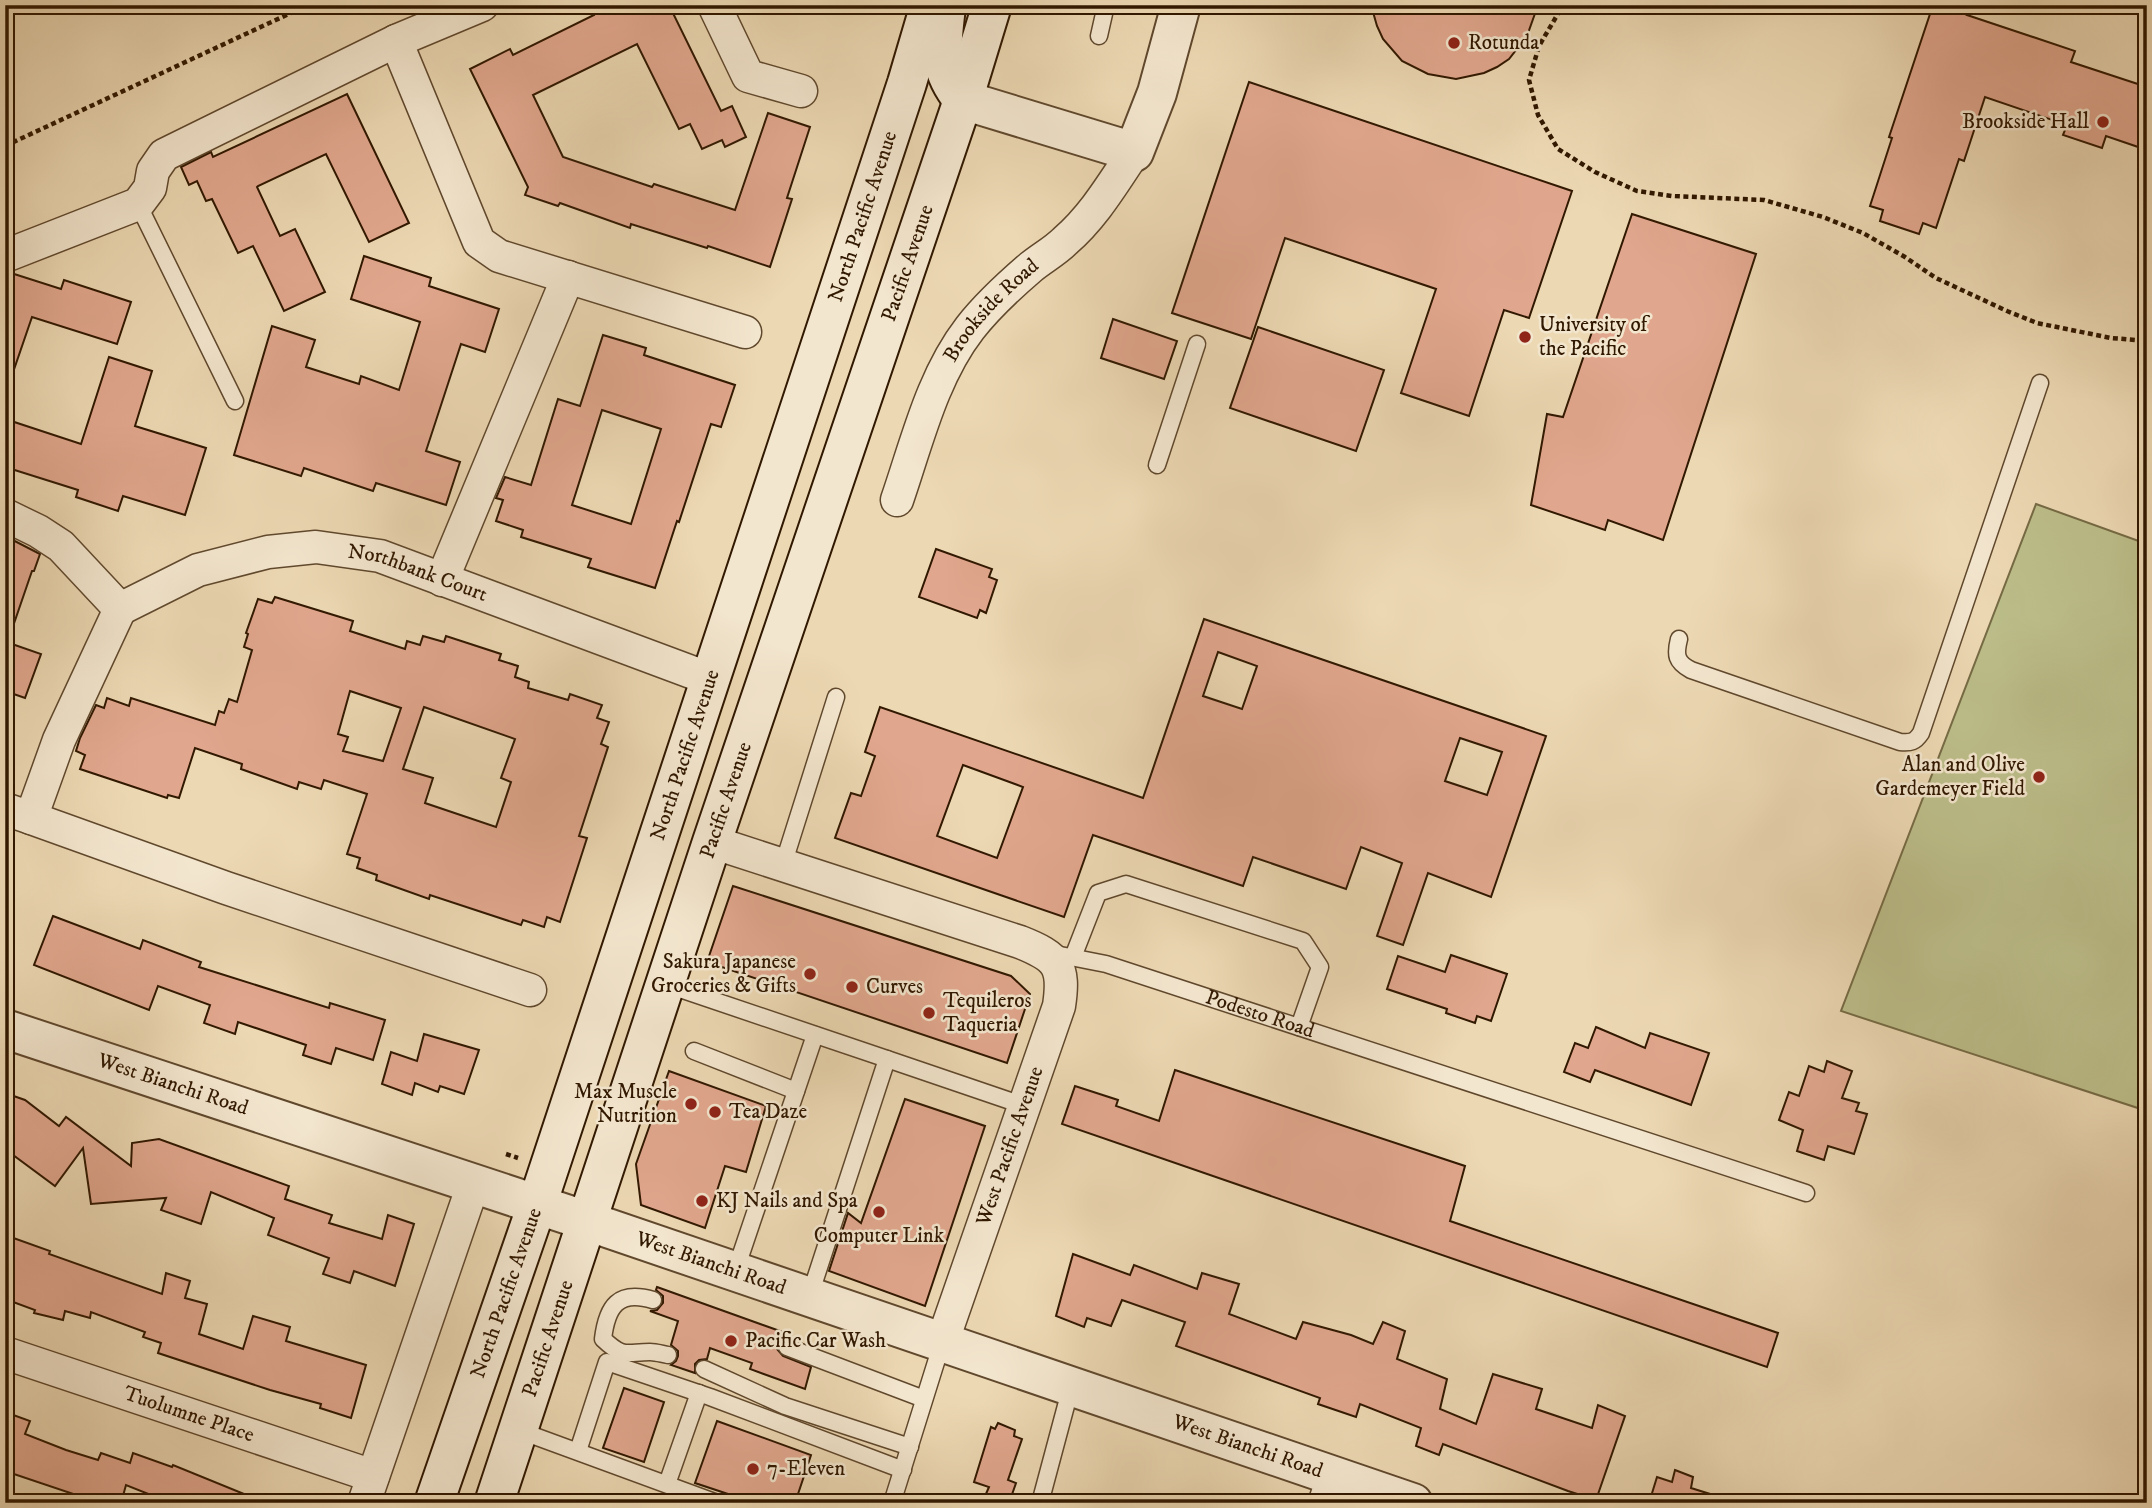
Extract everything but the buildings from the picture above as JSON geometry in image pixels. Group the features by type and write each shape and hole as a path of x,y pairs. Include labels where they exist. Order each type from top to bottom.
{"main road":[{"name":"North Pacific Avenue","path":"434,1503 537,1205 907,83 930,5"},
{"path":"947,5 942,42 943,65 949,84 963,100 1133,152"},
{"path":"963,100 992,5"},
{"name":"Brookside Road","path":"1133,152 1157,93 1181,5"},
{"name":"Pacific Avenue","path":"494,1503 712,842 963,100"},
{"path":"710,679 728,701 735,721 712,842"},
{"name":"West Bianchi Road","path":"5,1029 587,1221 1071,1387 1321,1488 1413,1503"}],"street":[{"path":"5,256 138,204 150,188 153,171 164,155 396,41 482,5"},
{"path":"714,5 748,76 801,91"},
{"path":"396,41 479,242 499,256 745,332"},
{"name":"Brookside Road","path":"897,500 934,391 969,330 987,308 1030,268 1066,241 1090,215 1133,152"},
{"path":"442,580 568,277"},
{"path":"5,515 61,546 120,609 58,740 18,814 300,914 530,990"},
{"name":"Northbank Court","path":"120,609 198,570 268,552 316,547 380,556 710,679"},
{"name":"Podesto Road","path":"712,842 1059,954"},
{"name":"West Pacific Avenue","path":"942,1343 1059,1006 1062,986 1059,954"},
{"path":"368,1489 473,1185"},
{"name":"Tuolumne Place","path":"5,1353 368,1489"}],"lane":[{"path":"1099,36 1106,5"},
{"path":"138,204 235,401"},
{"path":"1157,465 1196,344"},
{"path":"1679,639 1676,649 1678,658 1681,665 1691,670 1900,742 1910,743 1917,739 2040,383"},
{"path":"783,865 836,697"},
{"path":"1059,954 1097,893 1126,884 1303,942 1320,967 1299,1027"},
{"name":"Podesto Road","path":"1059,954 1106,964 1805,1194"},
{"path":"665,984 1025,1106"},
{"path":"734,1272 815,1035"},
{"path":"694,1051 796,1091"},
{"path":"809,1298 887,1059"},
{"path":"653,1300 637,1296 622,1298 612,1309 603,1339 613,1349 628,1355 651,1352 668,1355"},
{"path":"892,1503 942,1343"},
{"path":"787,1348 924,1399"},
{"path":"578,1451 607,1362 699,1393 903,1470"},
{"path":"704,1369 785,1406 910,1447"},
{"path":"1040,1503 1071,1387"},
{"path":"667,1484 699,1393"},
{"path":"518,1430 717,1503"}],"path":[{"path":"5,146 309,5"},
{"path":"1567,5 1559,12 1539,46 1529,80 1538,116 1558,149 1595,172 1637,191 1672,196 1764,200 1823,216 1863,233 1936,278 2026,319 2111,338 2147,341"},
{"path":"506,1154 522,1160"}],"green space":[{"name":"Alan and Olive Gardemeyer Field","path":"2036,504 2147,544 2147,1111 1841,1011"}],"place":[{"name":"Rotunda","path":"1454,43"},
{"name":"Brookside Hall","path":"2103,122"},
{"name":"University of the Pacific","path":"1525,337"},
{"name":"Alan and Olive Gardemeyer Field","path":"2039,777"},
{"name":"Sakura Japanese Groceries & Gifts","path":"810,974"},
{"name":"Curves","path":"852,987"},
{"name":"Tequileros Taqueria","path":"929,1013"},
{"name":"Max Muscle Nutrition","path":"691,1104"},
{"name":"Tea Daze","path":"715,1112"},
{"name":"KJ Nails and Spa","path":"702,1201"},
{"name":"Computer Link","path":"879,1212"},
{"name":"Pacific Car Wash","path":"731,1341"},
{"name":"7-Eleven","path":"753,1469"}]}
